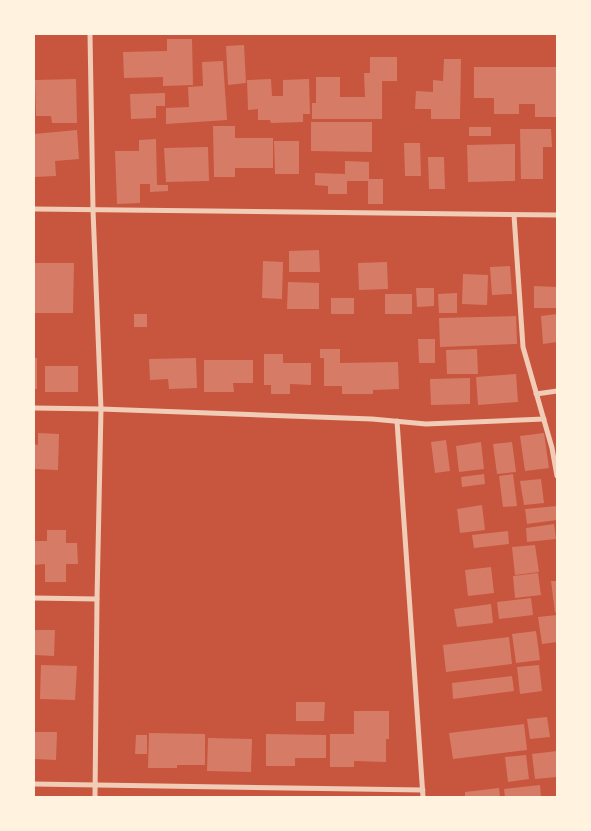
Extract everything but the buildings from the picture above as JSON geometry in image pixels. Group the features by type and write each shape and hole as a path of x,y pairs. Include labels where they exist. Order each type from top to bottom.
{"street":[{"path":"90,34 101,409 95,797"},
{"path":"34,210 557,215"},
{"path":"514,215 523,347 552,448 557,476"},
{"path":"536,394 557,391"},
{"path":"34,408 397,421 426,424 544,419"},
{"path":"397,421 423,797"},
{"path":"34,598 97,599"},
{"path":"34,784 423,790"}]}
